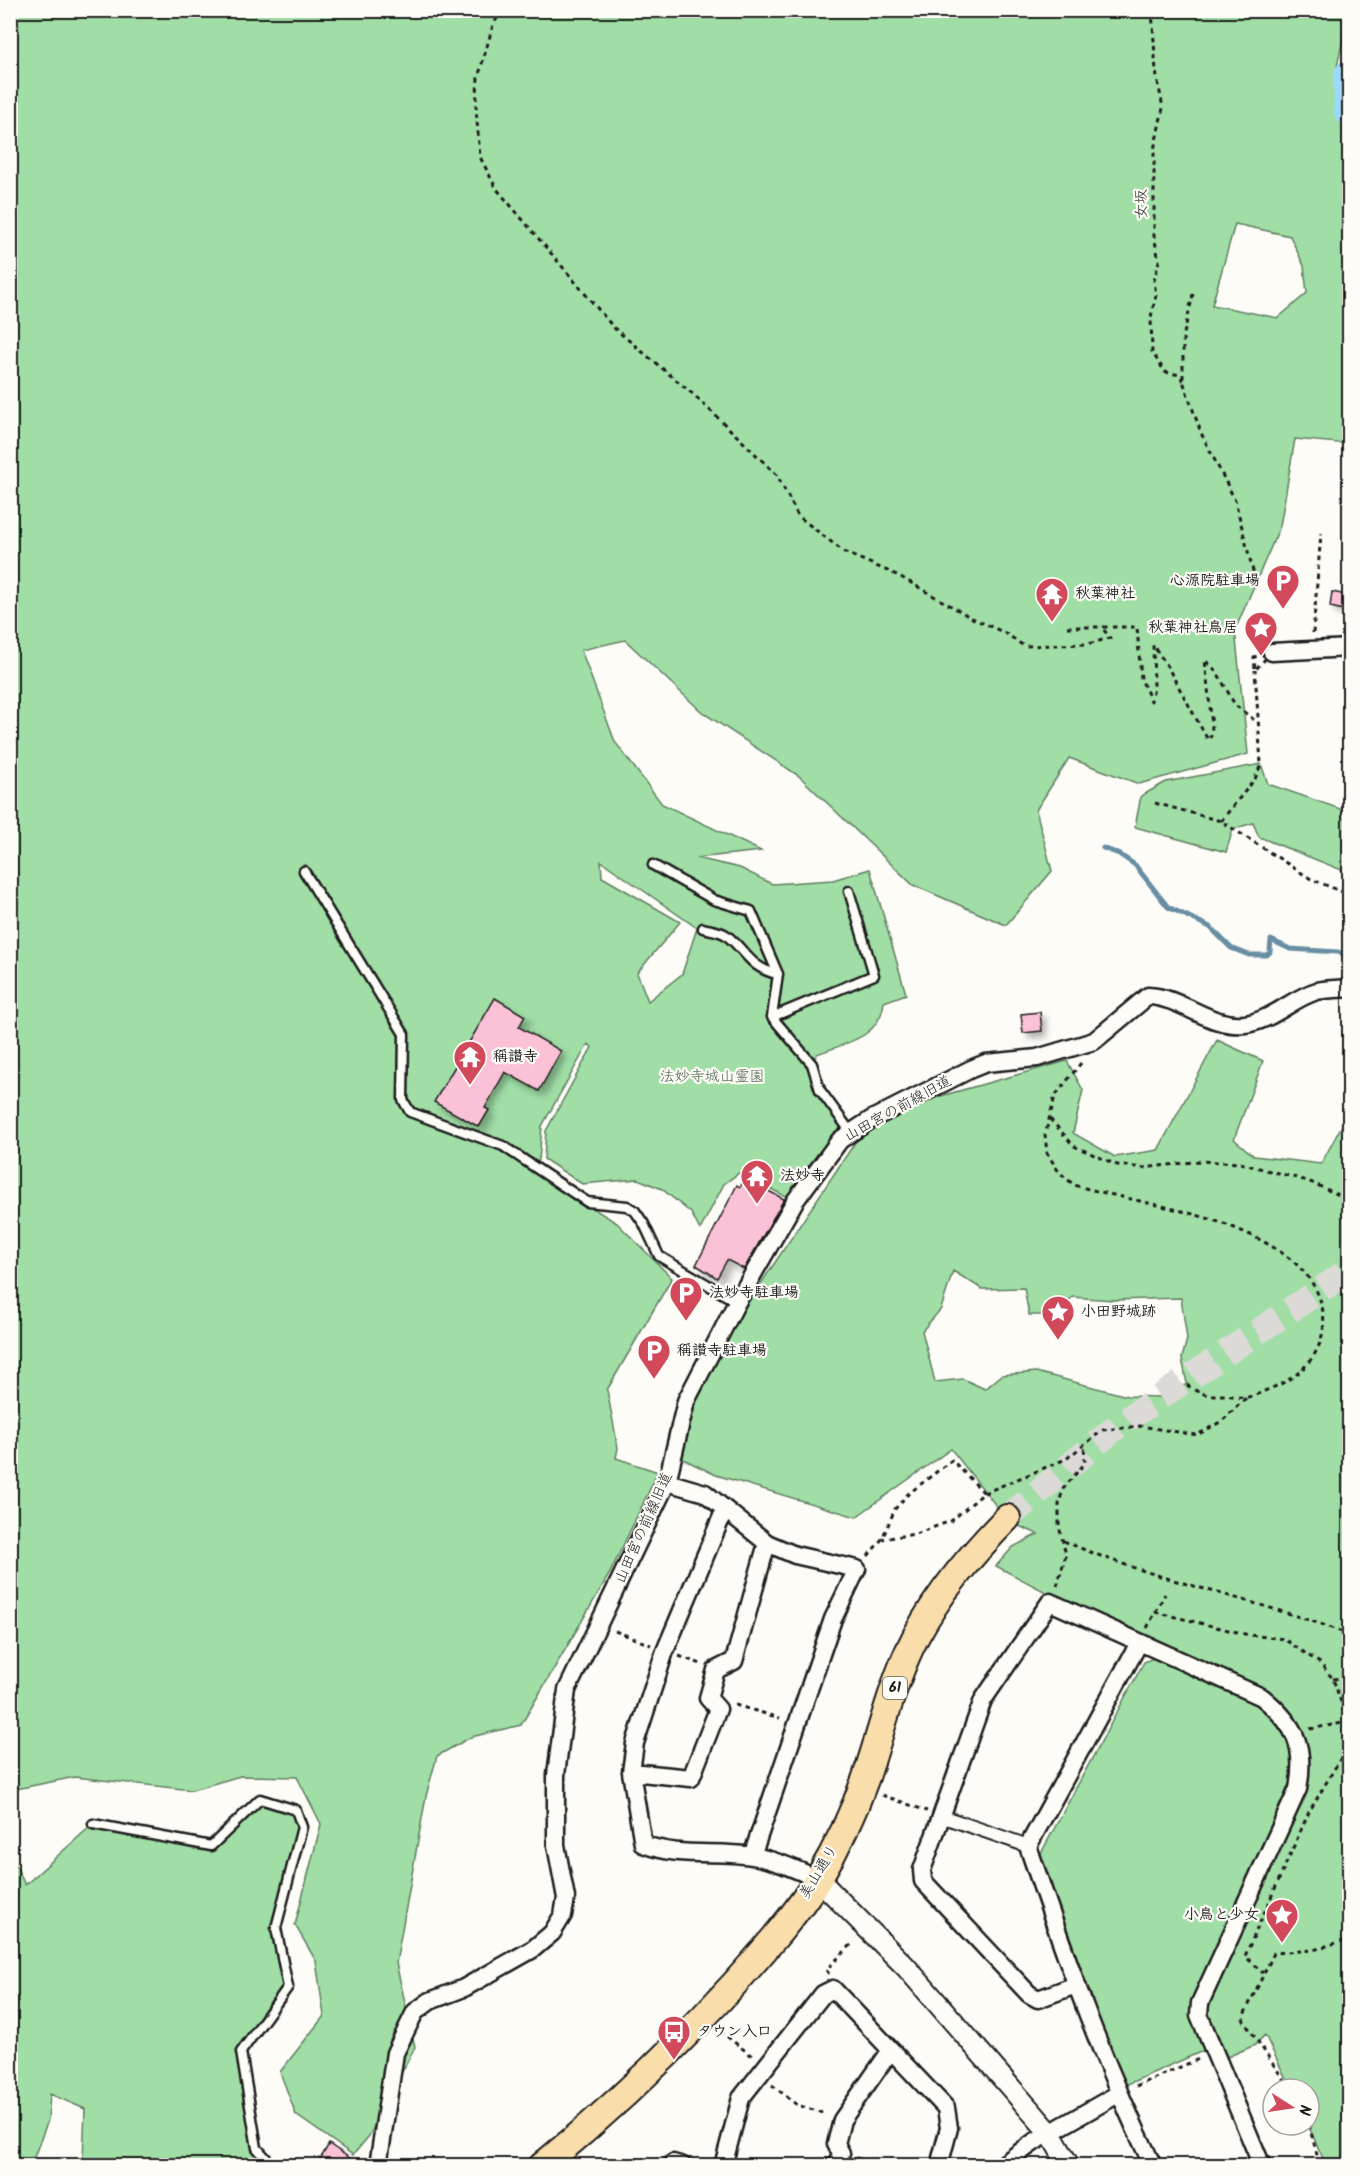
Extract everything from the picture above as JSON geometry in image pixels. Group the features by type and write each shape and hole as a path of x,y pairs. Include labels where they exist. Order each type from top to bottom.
{"main road":[{"name":"美山通り","path":"542,2166 605,2115 672,2050 772,1942 818,1879 866,1779 894,1691 916,1637 941,1595 970,1557 1007,1518"}],"street":[{"path":"1272,651 1350,648"},
{"name":"山田宮の前線旧道","path":"378,2166 395,2053 415,2012 430,2001 464,1988 533,1949 552,1933 563,1915 566,1898 556,1845 556,1775 567,1690 667,1482 686,1401 737,1302 795,1201 829,1153 850,1131 971,1069 986,1063 1037,1058 1094,1041 1148,996 1176,1001 1220,1022 1245,1024 1264,1018 1318,991 1350,988"},
{"path":"667,1482 705,1493 767,1543 795,1556 857,1569 833,1620 752,1856"},
{"path":"725,1509 665,1651 642,1715 635,1743 632,1772 643,1844 684,1854 752,1856 780,1863 818,1879 906,1967 1050,2133 1069,2166"},
{"path":"632,1772 691,1778 718,1709 708,1698 716,1670 734,1661 767,1543"},
{"path":"1076,1985 1038,1999 1029,1994 923,1881 922,1870 983,1700 1050,1602 1262,1697 1280,1712 1294,1733 1302,1766 1298,1789 1200,2003 1199,2015 1262,2166"},
{"path":"1139,1642 1028,1846 1076,1985 1153,2166"},
{"path":"941,1815 1028,1846"},
{"path":"723,2166 741,2098 824,1994 833,1989 946,2108 949,2128 939,2166"},
{"path":"839,2159 836,2144 842,2120 891,2050"},
{"path":"1001,2166 1050,2133 1122,2092"},
{"path":"672,2166 673,2163 683,2166"}],"lane":[{"path":"653,865 714,900 751,911 778,974 772,1017 812,1064 820,1089 850,1131"},
{"path":"304,871 404,1034 403,1101 410,1112 503,1146 587,1202 627,1206 635,1211 644,1224 659,1256 737,1302"},
{"path":"772,1017 874,975 849,891"},
{"path":"703,928 725,933 744,956 766,972 778,974"},
{"path":"93,1824 211,1846 260,1799 296,1810 302,1827 276,1928 288,1988 241,2052 257,2148 273,2166"},
{"path":"101,2166 113,2166"}],"path":[{"path":"502,10 486,45 478,78 476,108 480,157 496,188 614,328 694,395 777,475 798,516 844,552 899,576 972,618 1005,633 1024,646 1088,644 1110,638 1101,626"},
{"name":"女坂","path":"1152,10 1156,72 1162,108 1154,150 1154,226 1159,261 1154,281 1156,295 1151,317 1152,352 1165,372 1180,375 1183,381"},
{"path":"1193,294 1183,338 1183,381 1201,433 1235,500 1254,574"},
{"path":"1312,649 1321,533"},
{"path":"1067,627 1137,627 1141,679 1150,701 1154,688 1153,645 1166,663 1208,740 1212,726 1205,660 1217,672 1235,705 1258,723"},
{"path":"1221,821 1255,779 1261,764 1255,670"},
{"path":"1155,803 1221,821 1311,879 1350,895"},
{"path":"1094,1041 1074,1075 1055,1096 1045,1135 1047,1153 1059,1172 1074,1185 1215,1220 1281,1252 1302,1268 1318,1292 1324,1310 1322,1337 1316,1356 1302,1373 1276,1387 1247,1397 1204,1396 1187,1385"},
{"path":"1050,1119 1074,1146 1117,1165 1144,1168 1200,1161 1240,1163 1308,1181 1350,1200"},
{"path":"882,1539 915,1534 951,1521 984,1493 1066,1459 1103,1430 1140,1426 1197,1435 1222,1421 1247,1397"},
{"path":"1060,1579 1066,1555 1059,1526 1059,1504 1063,1489 1084,1463 1084,1443"},
{"path":"857,1569 882,1539 895,1509 908,1494 952,1460 984,1493"},
{"path":"1064,1541 1100,1557 1263,1604 1350,1635"},
{"path":"1139,1642 1165,1594"},
{"path":"622,1634 716,1670"},
{"path":"1333,1679 1350,1677"},
{"path":"732,1704 799,1724"},
{"path":"1294,1733 1350,1722"},
{"path":"881,1794 941,1815"},
{"path":"1282,2077 1243,2017 1274,1953 1313,1950 1350,1939"},
{"path":"826,1970 855,1940"},
{"path":"723,2035 749,2055"},
{"path":"1122,2092 1207,2056"},
{"path":"759,2075 797,2105 842,2120"},
{"path":"1312,2137 1320,2166"},
{"path":"839,2159 883,2166"}],"green space":[{"name":"法妙寺城山霊園","path":"11,11 1349,11 1335,76 1350,92 1349,444 1295,439 1280,526 1235,630 1248,754 1139,784 1069,758 1036,810 1052,871 1006,925 913,885 799,776 702,712 625,640 581,650 615,742 662,804 761,851 696,858 740,868 772,884 833,880 870,869 906,994 884,1002 876,1024 869,1031 850,1042 817,1054 812,1064 820,1090 850,1131 795,1201 739,1173 724,1184 700,1230 691,1213 662,1189 638,1179 582,1184 544,1159 546,1131 592,1047 588,1044 542,1126 539,1160 532,1171 617,1223 672,1278 607,1390 618,1448 616,1458 658,1472 610,1573 521,1725 471,1737 437,1756 426,1796 396,1963 415,2047 369,2136 353,2155 296,2115 280,2072 324,2016 316,1961 295,1925 321,1824 297,1777 240,1776 192,1790 75,1777 11,1790","holes":["1235,224 1290,236 1304,266 1307,293 1278,318 1212,305","601,861 697,928 682,974 648,1001 637,973 680,922 602,877"]},
{"path":"1261,764 1268,784 1349,812 1349,873 1259,837 1253,823 1233,829 1226,852 1135,827 1141,796 1166,782"},
{"path":"1217,1040 1263,1061 1234,1139 1254,1156 1321,1164 1349,1112 1349,2165 1326,2165 1313,2137 1321,2137 1321,2077 1285,2077 1265,2035 1255,2045 1218,2061 1199,2015 1302,1766 1280,1712 1050,1602 1044,1591 996,1566 1013,1547 1038,1534 1009,1522 951,1449 856,1517 716,1475 681,1458 685,1423 706,1366 862,1132 930,1099 1067,1061 1083,1090 1073,1133 1115,1157 1158,1150","holes":["953,1271 982,1289 1024,1288 1029,1315 1060,1315 1072,1297 1113,1300 1181,1298 1187,1339 1182,1358 1187,1384 1160,1397 1127,1396 1036,1372 1002,1375 985,1389 963,1379 935,1382 922,1331 941,1309"]},
{"path":"1153,1658 1223,1686 1272,1715 1287,1738 1293,1775 1194,2000 1205,2050 1123,2086 1040,1855 1144,1662"},
{"path":"260,1799 296,1810 302,1827 277,1928 288,1987 241,2052 257,2148 273,2165 113,2166 83,2160 85,2109 50,2094 48,2120 31,2165 11,2165 10,1853 25,1885 93,1824 211,1846"}],"building":[{"path":"1332,592 1347,595 1344,610 1330,607"},
{"path":"495,998 525,1016 519,1027 561,1051 539,1091 505,1072 485,1108 489,1110 479,1127 434,1102"},
{"path":"1040,1012 1042,1031 1023,1033 1021,1014"},
{"path":"745,1179 784,1199 744,1269 727,1260 717,1278 696,1265 737,1185 740,1187"},
{"path":"329,2144 361,2166 316,2166"}],"waterway":[{"path":"1350,76 1350,110"},
{"path":"1103,848 1119,854 1135,865 1168,907 1210,927 1231,948 1249,955 1267,955 1270,952 1271,940 1290,949 1338,952 1350,957"}],"tunnel":[{"path":"1007,1518 1120,1424 1350,1270"}],"place":[{"name":"心源院駐車場","path":"1283,610"},
{"name":"秋葉神社","path":"1052,623"},
{"name":"秋葉神社鳥居","path":"1261,657"},
{"name":"稱讃寺","path":"470,1086"},
{"name":"法妙寺","path":"757,1205"},
{"name":"法妙寺駐車場","path":"686,1322"},
{"name":"小田野城跡","path":"1058,1341"},
{"name":"稱讃寺駐車場","path":"654,1380"},
{"name":"小鳥と少女","path":"1282,1944"},
{"name":"タウン入口","path":"674,2061"}]}
